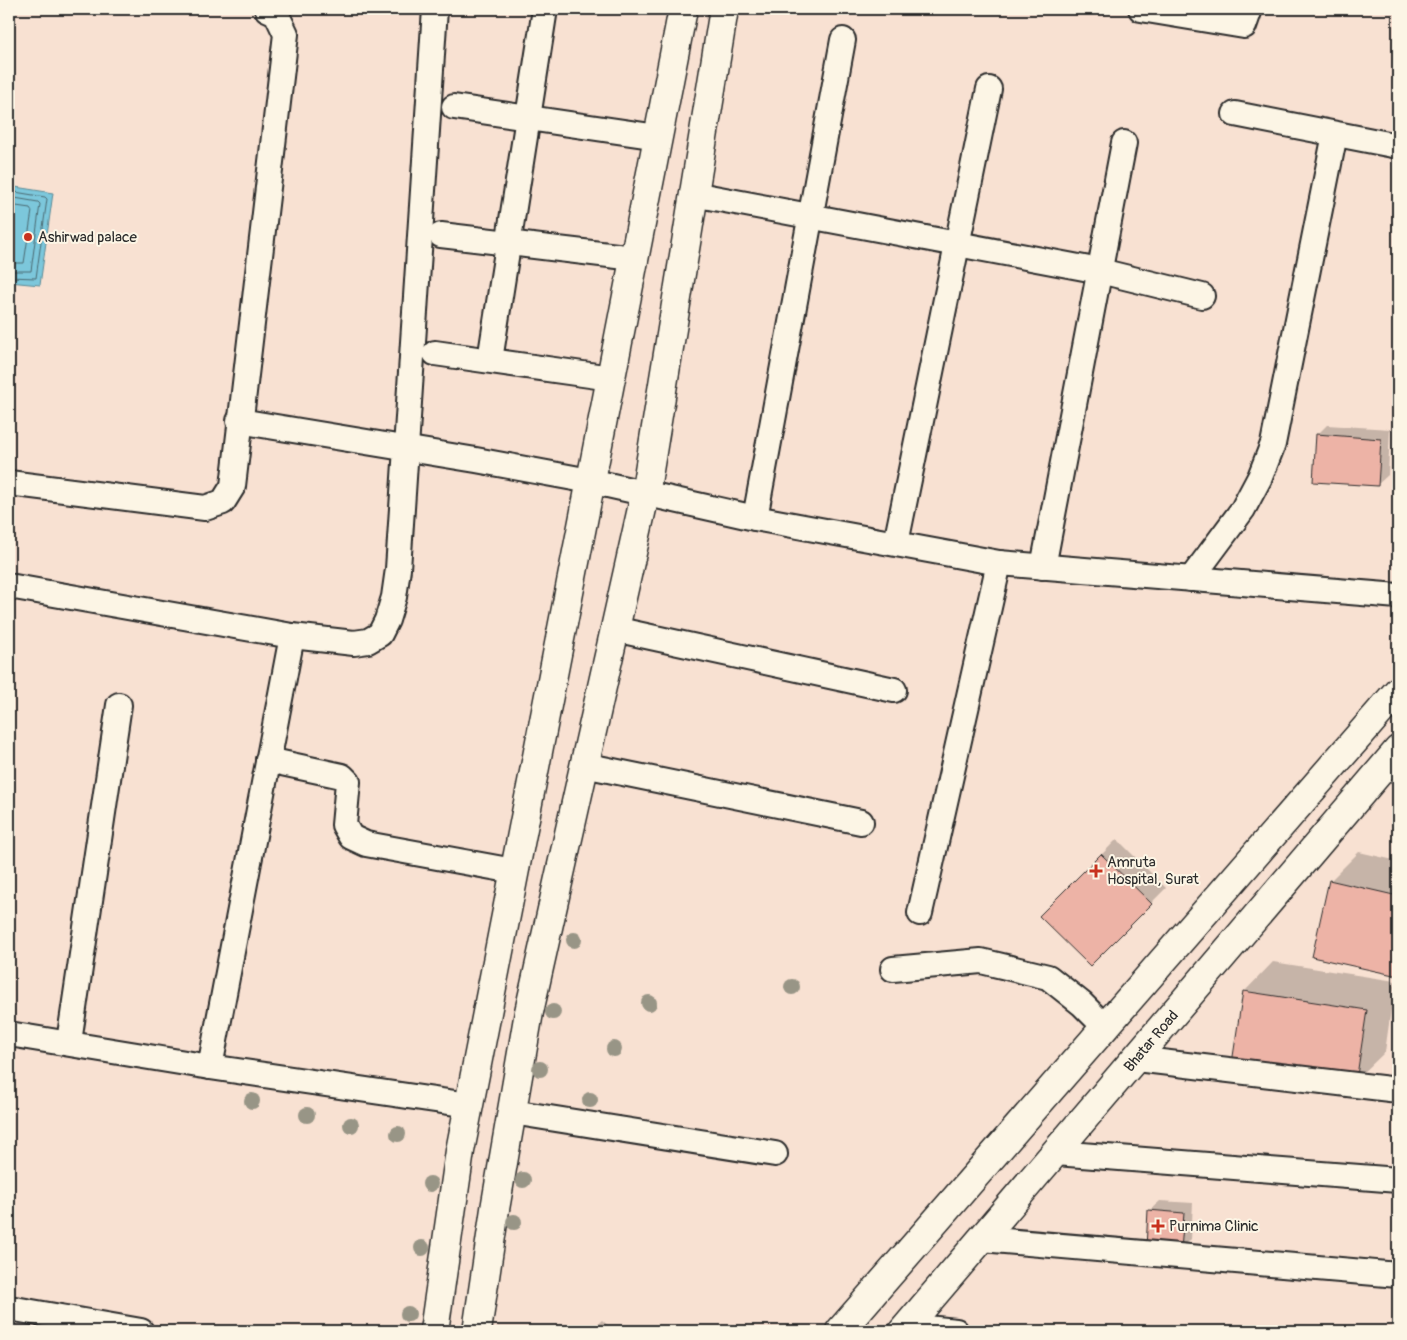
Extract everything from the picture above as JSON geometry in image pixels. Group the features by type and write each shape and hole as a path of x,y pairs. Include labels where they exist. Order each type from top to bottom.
{"street":[{"path":"9,483 206,508 223,502 233,486 239,421 286,34 276,13 266,9"},
{"path":"9,586 292,636 354,643 368,641 380,634 390,612 398,569 435,9"},
{"path":"490,360 545,9"},
{"path":"478,1331 529,1012 644,494 724,9"},
{"path":"1141,9 1244,26 1250,9"},
{"path":"434,1331 469,1105 658,137 678,10"},
{"path":"755,518 843,40"},
{"path":"896,543 989,89"},
{"path":"454,108 528,117 658,137"},
{"path":"1235,114 1398,146"},
{"path":"1191,579 1243,509 1260,477 1273,444 1335,134"},
{"path":"1043,567 1124,143"},
{"path":"693,194 1100,270 1202,296"},
{"path":"441,235 634,258"},
{"path":"435,354 611,378"},
{"path":"239,421 406,448 590,481 755,518 999,563 1398,596"},
{"path":"920,913 999,563"},
{"path":"614,629 894,690"},
{"path":"210,1067 292,636"},
{"path":"840,1331 1398,691"},
{"path":"69,1042 119,705"},
{"name":"Bhatar Road","path":"905,1329 1398,750"},
{"path":"268,760 342,776 348,782 344,825 351,837 366,844 514,871"},
{"path":"584,765 861,822"},
{"path":"893,969 981,960 1048,977 1082,1004 1106,1028"},
{"path":"9,1034 69,1042 210,1067 469,1105"},
{"path":"1136,1059 1398,1090"},
{"path":"512,1112 775,1154"},
{"path":"1056,1153 1398,1180"},
{"path":"982,1239 1398,1275"},
{"path":"9,1308 141,1331"},
{"path":"905,1329 956,1331"}],"water":[{"name":"Ashirwad palace","path":"9,186 53,193 40,285 9,282"}],"building":[{"path":"1316,434 1381,439 1378,486 1313,482"},
{"path":"1101,854 1152,904 1090,966 1039,916"},
{"path":"1329,880 1398,896 1398,976 1312,957"},
{"path":"1243,991 1367,1010 1356,1082 1232,1063"},
{"path":"1148,1210 1184,1213 1181,1250 1146,1248"}],"place":[{"name":"Ashirwad palace","path":"28,237"},
{"name":"Amruta Hospital, Surat","path":"1096,871"},
{"name":"Purnima Clinic","path":"1158,1226"}]}
